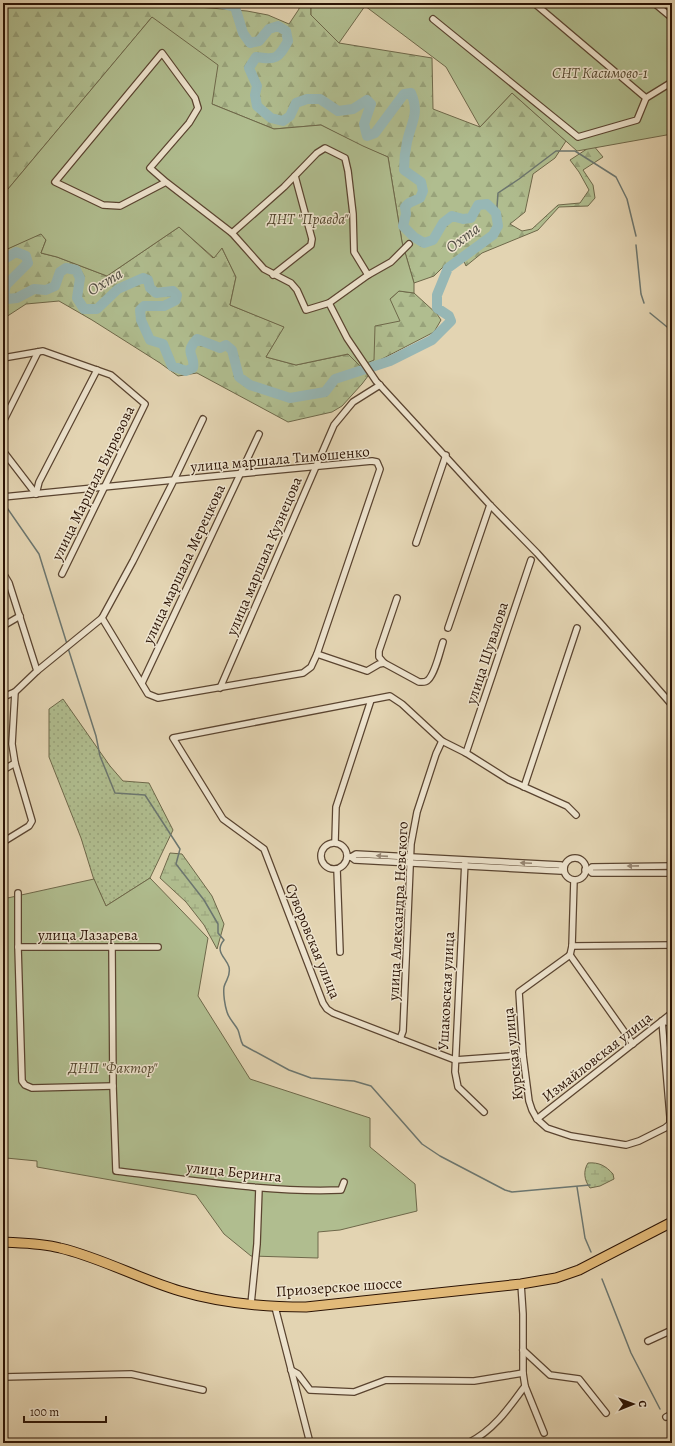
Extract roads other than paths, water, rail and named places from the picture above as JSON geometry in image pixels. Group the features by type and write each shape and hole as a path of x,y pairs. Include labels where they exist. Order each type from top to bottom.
{"main road":[{"name":"Приозерское шоссе","path":"3,1242 59,1247 93,1257 180,1291 209,1298 275,1307 306,1307 521,1284 556,1278 579,1270 672,1222"}],"street":[{"path":"534,3 646,98"},
{"path":"654,3 672,18"},
{"path":"433,19 578,136 637,120 646,98 672,82"},
{"path":"166,182 120,206 103,204 55,182 162,53 196,98 198,108 188,124 150,168 232,234 264,269 291,283 297,290 306,310 329,303 368,275 391,262 409,244"},
{"path":"232,234 295,176 317,152 325,148 345,158 353,214 354,252 368,275"},
{"path":"273,275 311,245 312,239 295,176"},
{"path":"329,303 347,338 378,383 490,505 537,553 672,705"},
{"name":"улица Маршала Бирюзова","path":"38,352 43,351 111,375 145,404 62,574"},
{"path":"3,358 38,352"},
{"path":"3,422 38,352"},
{"path":"36,494 39,482 98,370"},
{"name":"улица маршала Кузнецова","path":"220,688 334,425 353,402 378,383"},
{"name":"улица маршала Тимошенко","path":"174,480 372,461 377,462 380,469 317,654 311,667 303,673 158,698 148,694 102,618 133,561 203,419"},
{"name":"улица маршала Мерецкова","path":"142,683 259,434"},
{"path":"3,452 36,494"},
{"path":"416,543 446,456"},
{"path":"3,497 174,480"},
{"path":"448,628 490,505"},
{"name":"улица Шувалова","path":"466,753 531,560"},
{"path":"3,573 9,583 37,671"},
{"path":"373,668 397,598"},
{"path":"3,626 20,616"},
{"path":"3,697 15,692 37,671 102,618"},
{"path":"524,787 577,628"},
{"path":"379,651 379,657 384,663 423,683 432,675 443,642"},
{"path":"317,654 367,671 379,664 384,663"},
{"path":"3,842 29,826 32,821 32,815 15,763 12,744 15,692"},
{"path":"335,842 336,807 370,700 390,696 402,704 442,741 466,753 509,780 567,806 576,815"},
{"name":"Суворовская улица","path":"370,700 173,738 223,819 264,848 323,1003 327,1009 333,1013 455,1060 524,1055"},
{"name":"улица Александра Невского","path":"400,1039 403,1031 411,844 416,812 442,741"},
{"path":"3,770 15,763"},
{"path":"350,857 342,866 331,868 326,866 322,861 321,855 323,848 328,844 335,842 344,847 350,857 355,860 411,860 561,865 567,877 574,880 582,877 592,866 672,866"},
{"path":"563,869 568,861 578,859 582,861 587,870 592,873 672,873"},
{"name":"Ушаковская улица","path":"465,863 455,1072 458,1088 484,1112"},
{"path":"337,868 340,952"},
{"path":"574,880 572,946 570,954 633,1044"},
{"path":"18,894 22,1081 25,1085 32,1088 114,1086 112,948"},
{"path":"572,946 672,945"},
{"name":"улица Лазарева","path":"18,947 158,947"},
{"name":"Курская улица","path":"570,954 519,992 529,1101 537,1119 547,1128 572,1136 626,1145 639,1141 670,1124 662,1021"},
{"name":"Измайловская улица","path":"537,1119 672,1013"},
{"path":"662,1021 672,1023"},
{"name":"улица Беринга","path":"114,1086 116,1171 259,1188 309,1191 341,1190 344,1182"},
{"path":"251,1304 257,1244 259,1188"},
{"path":"521,1284 523,1314 523,1374 525,1386 544,1433"},
{"path":"275,1307 310,1443"},
{"path":"648,1341 672,1330"},
{"path":"523,1350 550,1375 579,1379 606,1413"},
{"path":"291,1370 298,1374 310,1390 354,1392 386,1380 474,1381 523,1374"},
{"path":"3,1377 131,1374 203,1390"},
{"path":"468,1443 486,1432 497,1422 525,1386"},
{"path":"666,1417 672,1414"}],"waterway":[{"name":"Охта","path":"3,260 16,252 26,256 28,263 6,285 4,294 8,299 17,298 34,289 46,290 55,286 60,272 66,268 76,270 80,278 77,298 84,309 97,309 118,289 143,278 148,280 150,288 156,293 173,291 177,295 176,300 164,306 144,306 140,310 141,320 150,340 163,344 172,366 186,371 193,368 193,360 190,351 197,339 220,348 226,345 232,350 239,377 250,385 290,398 325,392 335,379 390,361 432,340 451,321 449,316 437,308 437,295 448,268 493,235 498,226 496,213 487,204 478,205 471,218 463,219 452,216 443,223 433,240 424,243 414,237 403,226 406,214 405,207 409,203 420,198 423,191 421,182 404,170 406,145 415,112 414,100 411,93 404,94 375,133 367,136 364,124 371,104 367,100 353,109 338,111 320,99 307,99 296,103 290,116 283,121 271,118 257,106 255,95 257,86 249,68 256,57 272,58 279,55 288,41 286,31 278,26 269,29 259,41 250,43 243,33 235,7 218,3"},
{"path":"498,226 498,193 556,151 575,151 616,177 627,199 636,236"},
{"path":"636,245 641,294 644,303"},
{"path":"650,313 672,331"},
{"path":"3,502 39,554 67,644"},
{"path":"68,648 96,736 100,756 115,793 145,795 180,849 176,864 204,900 218,924 218,933 224,940 221,944 220,951 229,967 229,976 224,987 227,1012 238,1030 243,1045 289,1070 311,1078 354,1081 371,1086 422,1144 440,1156 505,1190 512,1192 590,1185"},
{"path":"577,1187 585,1238 591,1252"},
{"path":"602,1279 631,1353 660,1409"}],"park label":[{"name":"СНТ Касимово-1","path":"600,73"},
{"name":"ДНТ \"Правда\"","path":"308,219"},
{"name":"ДНП \"Фактор\"","path":"113,1068"}]}
